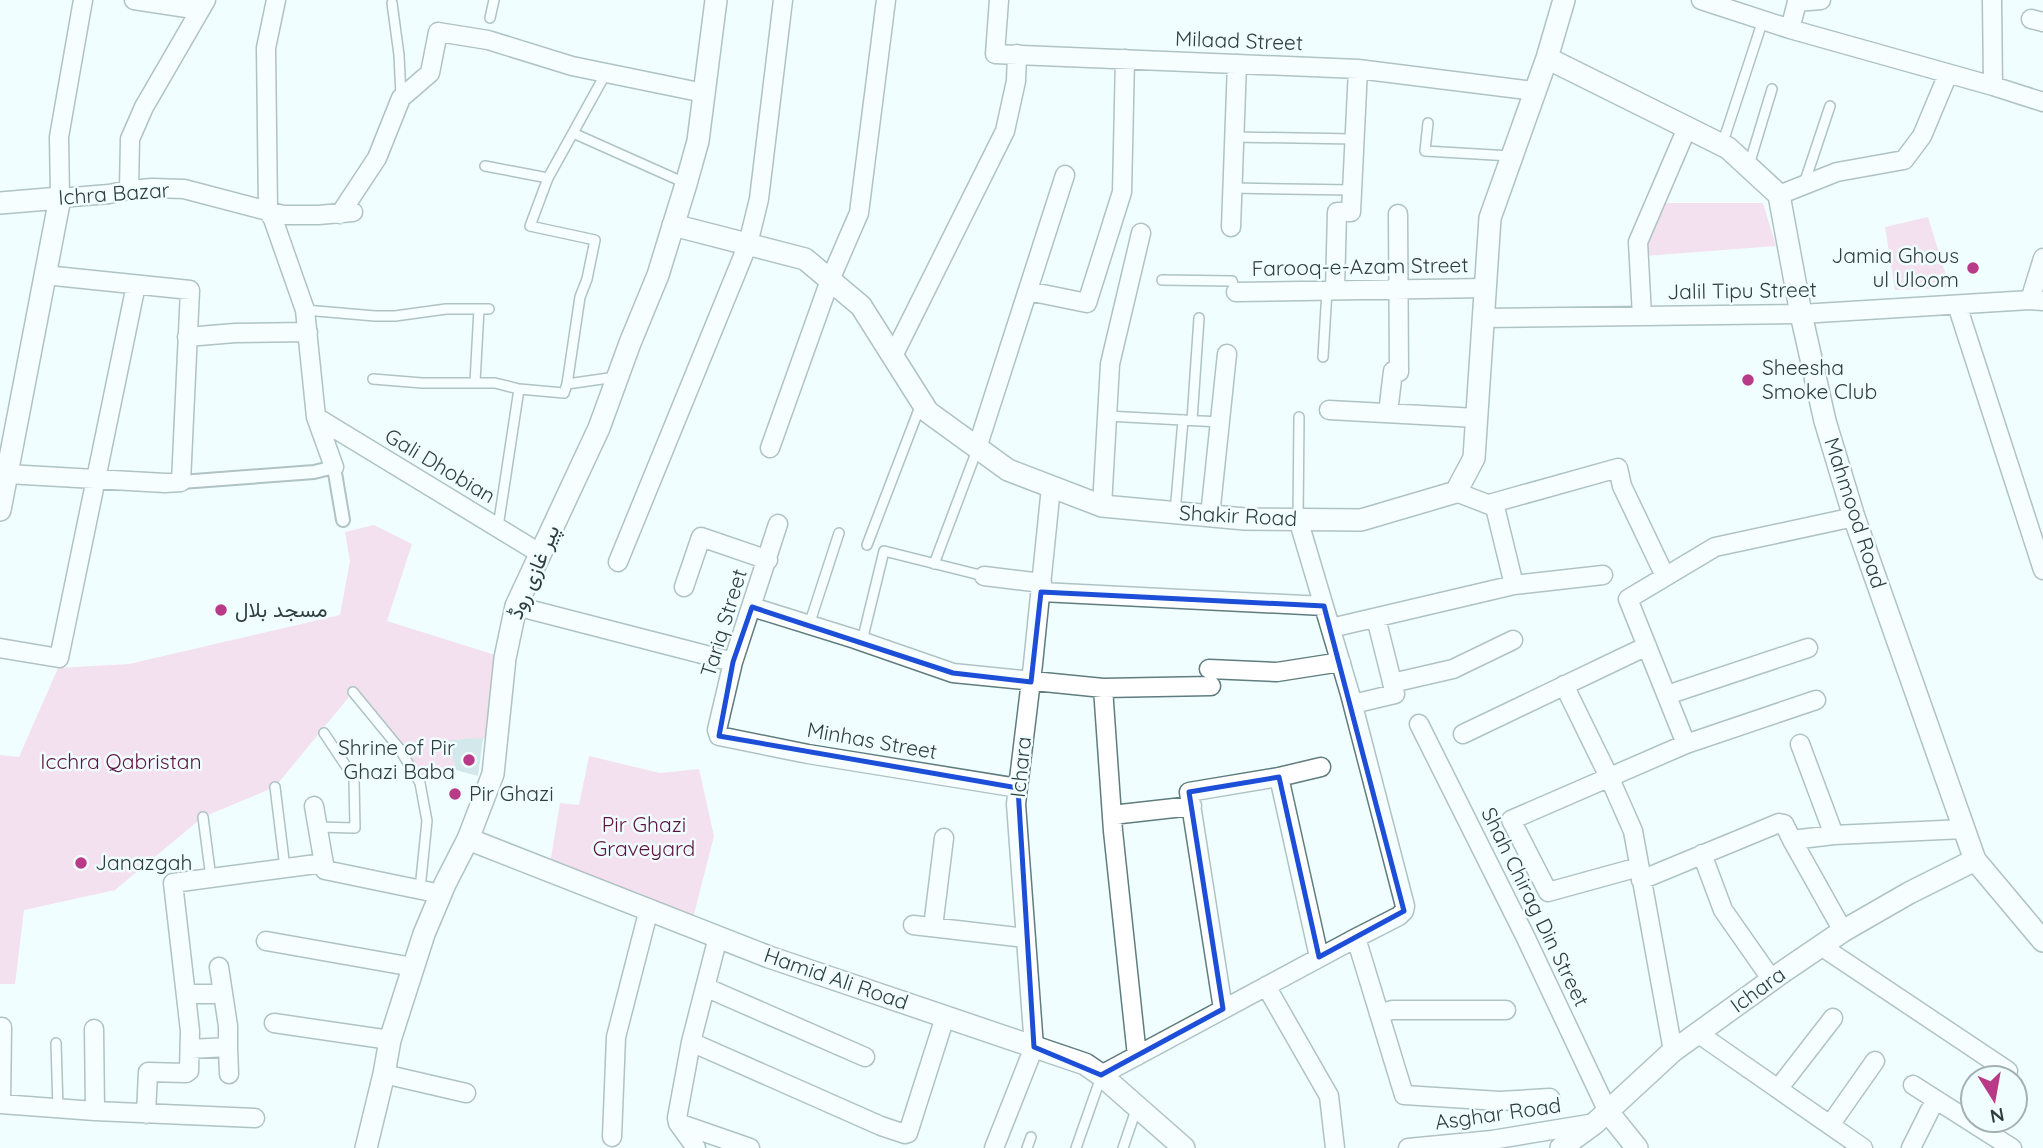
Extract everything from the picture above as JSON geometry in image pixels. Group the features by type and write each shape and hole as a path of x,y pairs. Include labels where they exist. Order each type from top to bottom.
{"street":[{"path":"0,510 60,198 59,137 83,0"},
{"path":"129,190 130,139 144,107 203,5 134,0"},
{"path":"276,0 266,48 268,211 306,310 316,417 334,467 343,520"},
{"name":"پیر غازی روڈ","path":"366,1148 390,1040 424,934 431,892 468,839 493,774 505,658 516,606 598,428 658,275 686,184 698,141 716,0"},
{"path":"618,562 748,244 759,200 783,0"},
{"path":"770,448 830,280 859,213 886,0"},
{"name":"Milaad Street","path":"999,0 995,54 1358,69 1534,91"},
{"path":"1514,585 1495,507 1456,492 1474,458 1490,218 1547,58 1564,0"},
{"path":"1701,0 1790,29 2043,102"},
{"path":"1790,29 1797,2 1821,0"},
{"path":"1992,0 1993,86"},
{"path":"401,98 430,73 438,32 488,40 572,66 704,93"},
{"path":"893,356 1005,131 1016,81 1017,54"},
{"path":"1547,58 1722,145 1779,195 1837,172 1904,160 1922,136 1948,74"},
{"path":"1028,290 1087,303 1122,192 1125,59"},
{"path":"1231,227 1237,64"},
{"path":"1331,290 1337,212 1351,212 1358,69"},
{"name":"Ichra Bazar","path":"0,203 152,188 184,190 283,215 347,213 377,158 401,98"},
{"path":"1642,316 1638,242 1687,128"},
{"path":"977,448 1065,175"},
{"name":"Mahmood Road","path":"1779,195 1801,314 1825,421 1854,517 1964,830 1975,860 2039,930"},
{"path":"1388,413 1393,371 1399,372 1398,214"},
{"name":"Shakir Road","path":"673,225 805,258 861,306 928,412 1008,470 1102,506 1210,516 1361,520 1456,492"},
{"path":"1102,506 1111,364 1141,233"},
{"path":"2037,300 2043,258"},
{"path":"45,275 190,290 181,482"},
{"path":"0,648 59,658 136,285"},
{"name":"Farooq-e-Azam Street","path":"1236,292 1485,288"},
{"name":"Jalil Tipu Street","path":"1483,318 1801,314 2037,300"},
{"path":"1957,305 2043,570"},
{"path":"187,337 235,332 307,332"},
{"path":"1210,516 1227,354"},
{"path":"1329,410 1476,418"},
{"name":"Gali Dhobian","path":"316,417 541,554"},
{"path":"7,474 181,482 314,472 334,467"},
{"path":"1489,505 1618,467 1622,486 1665,576"},
{"name":"Ichara","path":"1034,1047 1016,804 1051,487"},
{"path":"1686,744 1628,599 1715,547 1854,517"},
{"path":"1101,1076 1404,912 1405,906 1353,704 1298,519"},
{"name":"Tariq Street","path":"719,736 717,730 733,662 778,524"},
{"path":"684,587 701,537 768,559"},
{"path":"1331,628 1514,585 1603,575"},
{"path":"984,576 1041,588 1324,606"},
{"path":"516,606 733,662"},
{"path":"752,607 953,673 1031,682 1103,688 1277,672 1341,662"},
{"path":"1353,704 1395,694 1376,618"},
{"path":"1392,683 1453,669 1513,640"},
{"path":"1463,734 1647,646"},
{"path":"1667,695 1808,648"},
{"path":"1564,685 1633,831 1674,1051"},
{"path":"1103,688 1112,815 1137,1056"},
{"path":"1815,699 1686,744 1511,820 1548,892 1640,874 1702,854 1779,823 1784,824 1843,931"},
{"name":"Shah Chirag Din Street","path":"1419,724 1525,936 1601,1118"},
{"name":"Minhas Street","path":"719,736 808,754 1018,788"},
{"path":"1800,744 1834,835"},
{"path":"1223,1009 1189,792 1321,767"},
{"path":"1279,776 1319,957"},
{"path":"314,806 325,870 431,892"},
{"path":"1112,815 1192,806"},
{"path":"1792,840 1834,835 1964,830"},
{"path":"933,927 944,838"},
{"name":"Hamid Ali Road","path":"468,839 769,957 1085,1064 1184,1148"},
{"path":"1702,854 1723,910 1772,980"},
{"name":"Ichara","path":"1561,1148 1601,1118 1674,1051 1772,980 1843,931 1909,893 1975,860"},
{"path":"146,1114 149,1072 188,1073 190,1031 173,883 324,863"},
{"path":"612,1137 616,1037 649,909"},
{"path":"913,925 1026,939"},
{"path":"696,1148 677,1118 691,1042 718,937"},
{"path":"1356,937 1404,1095 1500,1101 1550,1098"},
{"path":"266,941 414,967"},
{"path":"1821,946 1998,1064"},
{"path":"219,967 228,1026 229,1074"},
{"path":"1266,986 1329,1096 1335,1148"},
{"path":"705,987 865,1057"},
{"path":"186,994 223,994"},
{"path":"1380,1014 1392,1010 1506,1010"},
{"path":"691,1042 881,1126 907,1134 945,1017"},
{"path":"1778,1089 1833,1017"},
{"path":"274,1023 390,1040"},
{"path":"2,1027 1,1104 255,1118"},
{"path":"94,1029 95,1111"},
{"path":"1699,1034 1863,1148"},
{"path":"190,1049 228,1047"},
{"path":"994,1148 1034,1047"},
{"path":"1830,1125 1875,1061"},
{"path":"384,1074 466,1093"},
{"path":"1913,1085 2012,1148"},
{"path":"1911,1148 1930,1110"},
{"path":"1601,1118 1637,1148"},
{"name":"Asghar Road","path":"1408,1148 1492,1140 1601,1118"},
{"path":"678,1123 750,1148"}],"lane":[{"path":"490,18 494,0"},
{"path":"392,3 401,98"},
{"path":"1722,145 1763,20"},
{"path":"373,379 422,383 495,383 520,389 564,393 580,296 587,278 595,240 530,226 548,178 606,73"},
{"path":"1749,167 1772,89"},
{"path":"1803,186 1830,106"},
{"path":"1428,123 1425,151 1511,156"},
{"path":"573,133 686,184"},
{"path":"1234,137 1355,139"},
{"path":"485,166 548,178"},
{"path":"1232,188 1352,190"},
{"path":"1162,279 1232,281 1236,292"},
{"path":"1323,357 1331,290"},
{"path":"306,310 395,316 446,309 484,309 475,382"},
{"path":"1175,513 1199,318"},
{"path":"567,384 617,377"},
{"path":"498,527 520,389"},
{"path":"867,545 922,402"},
{"path":"1107,416 1220,422"},
{"path":"1298,519 1299,417"},
{"path":"934,564 977,448"},
{"path":"809,625 839,533"},
{"path":"862,641 884,551 984,576"},
{"path":"354,692 399,748 420,783 426,821 431,892"},
{"path":"317,827 355,828 354,778 324,733"},
{"path":"275,787 285,868"},
{"path":"204,817 211,878"},
{"path":"56,1043 58,1108"},
{"path":"1076,1148 1101,1076"},
{"path":"1123,1148 1137,1107"},
{"path":"1027,1148 1031,1138"}],"highlighted area":[{"path":"1041,592 1324,606 1404,911 1319,957 1279,777 1189,792 1223,1009 1101,1075 1034,1047 1018,788 719,736 733,662 752,607 953,673 1031,682"}],"green space":[{"path":"1655,203 1763,203 1776,246 1645,256"},
{"path":"1928,217 1950,288 1895,290 1885,227"},
{"name":"Icchra Qabristan","path":"374,525 412,544 387,621 505,658 498,738 450,740 456,770 416,776 353,692 275,787 203,817 115,890 24,910 15,984 0,984 0,755 19,757 58,668 129,664 340,615 350,561 345,532"},
{"name":"Pir Ghazi Graveyard","path":"589,756 660,773 699,769 714,836 691,926 549,870 560,803 579,805"}],"building":[{"name":"Shrine of Pir Ghazi Baba","path":"483,738 478,776 456,770 449,740"}],"place":[{"name":"Jamia Ghous ul Uloom","path":"1973,268"},
{"name":"Sheesha Smoke Club","path":"1748,380"},
{"name":"مسجد بلال","path":"221,610"},
{"name":"Shrine of Pir Ghazi Baba","path":"469,760"},
{"name":"Pir Ghazi","path":"455,794"},
{"name":"Janazgah","path":"81,863"}]}
